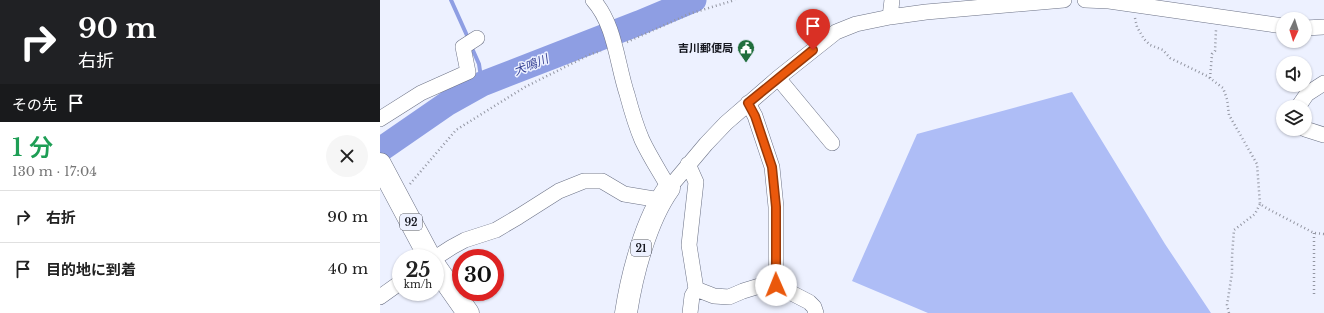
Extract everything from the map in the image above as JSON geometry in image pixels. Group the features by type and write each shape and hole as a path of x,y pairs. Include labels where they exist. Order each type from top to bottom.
{"main road":[{"name":"92","path":"380,164 425,249"},
{"name":"21","path":"626,313 641,246 664,194"},
{"path":"444,279 468,313"}],"street":[{"path":"890,17 892,0"},
{"path":"664,194 688,164 726,122 836,32 856,24 890,17 926,12 1064,0"},
{"path":"1085,0 1109,1 1276,25"},
{"path":"597,4 615,47 626,92 642,139 664,194"},
{"path":"1312,28 1324,27"},
{"path":"380,119 421,93 468,72 463,47 473,41"},
{"path":"778,78 832,143"},
{"path":"1303,100 1307,94 1324,83"},
{"path":"748,103 755,116 772,167 776,207 776,285"},
{"path":"1312,131 1324,135"},
{"path":"688,164 696,182 689,246 696,289 692,296 690,313"},
{"path":"444,252 465,240 496,230 559,191 584,181 602,181 624,194 664,194"},
{"path":"696,289 714,296 729,297 766,284 776,285 809,302 814,307 816,313"},
{"path":"380,297 392,288"}],"path":[{"path":"395,192 456,130 525,87 591,54 615,47 689,14 735,0"},
{"path":"1136,5 1135,17 1137,27 1144,39 1150,45 1163,50 1170,58 1210,78 1223,88 1227,99 1228,116 1257,164 1260,204 1255,214 1234,230 1232,273 1227,305 1229,313"},
{"path":"1210,78 1212,54 1215,51 1217,16"},
{"path":"1260,204 1314,233 1324,234"},
{"path":"1314,233 1314,296"}],"shaded area":[{"path":"1072,92 1165,244 1211,313 928,313 852,281 917,134"}],"waterway":[{"path":"451,0 469,40"},
{"name":"犬鳴川","path":"380,150 448,103 482,84 694,0"},
{"path":"471,46 479,64 482,84"}],"place":[{"name":"吉川郵便局","path":"746,63"}],"route":[{"path":"776,285 776,207 772,167 755,116 748,103 813,50"}]}
